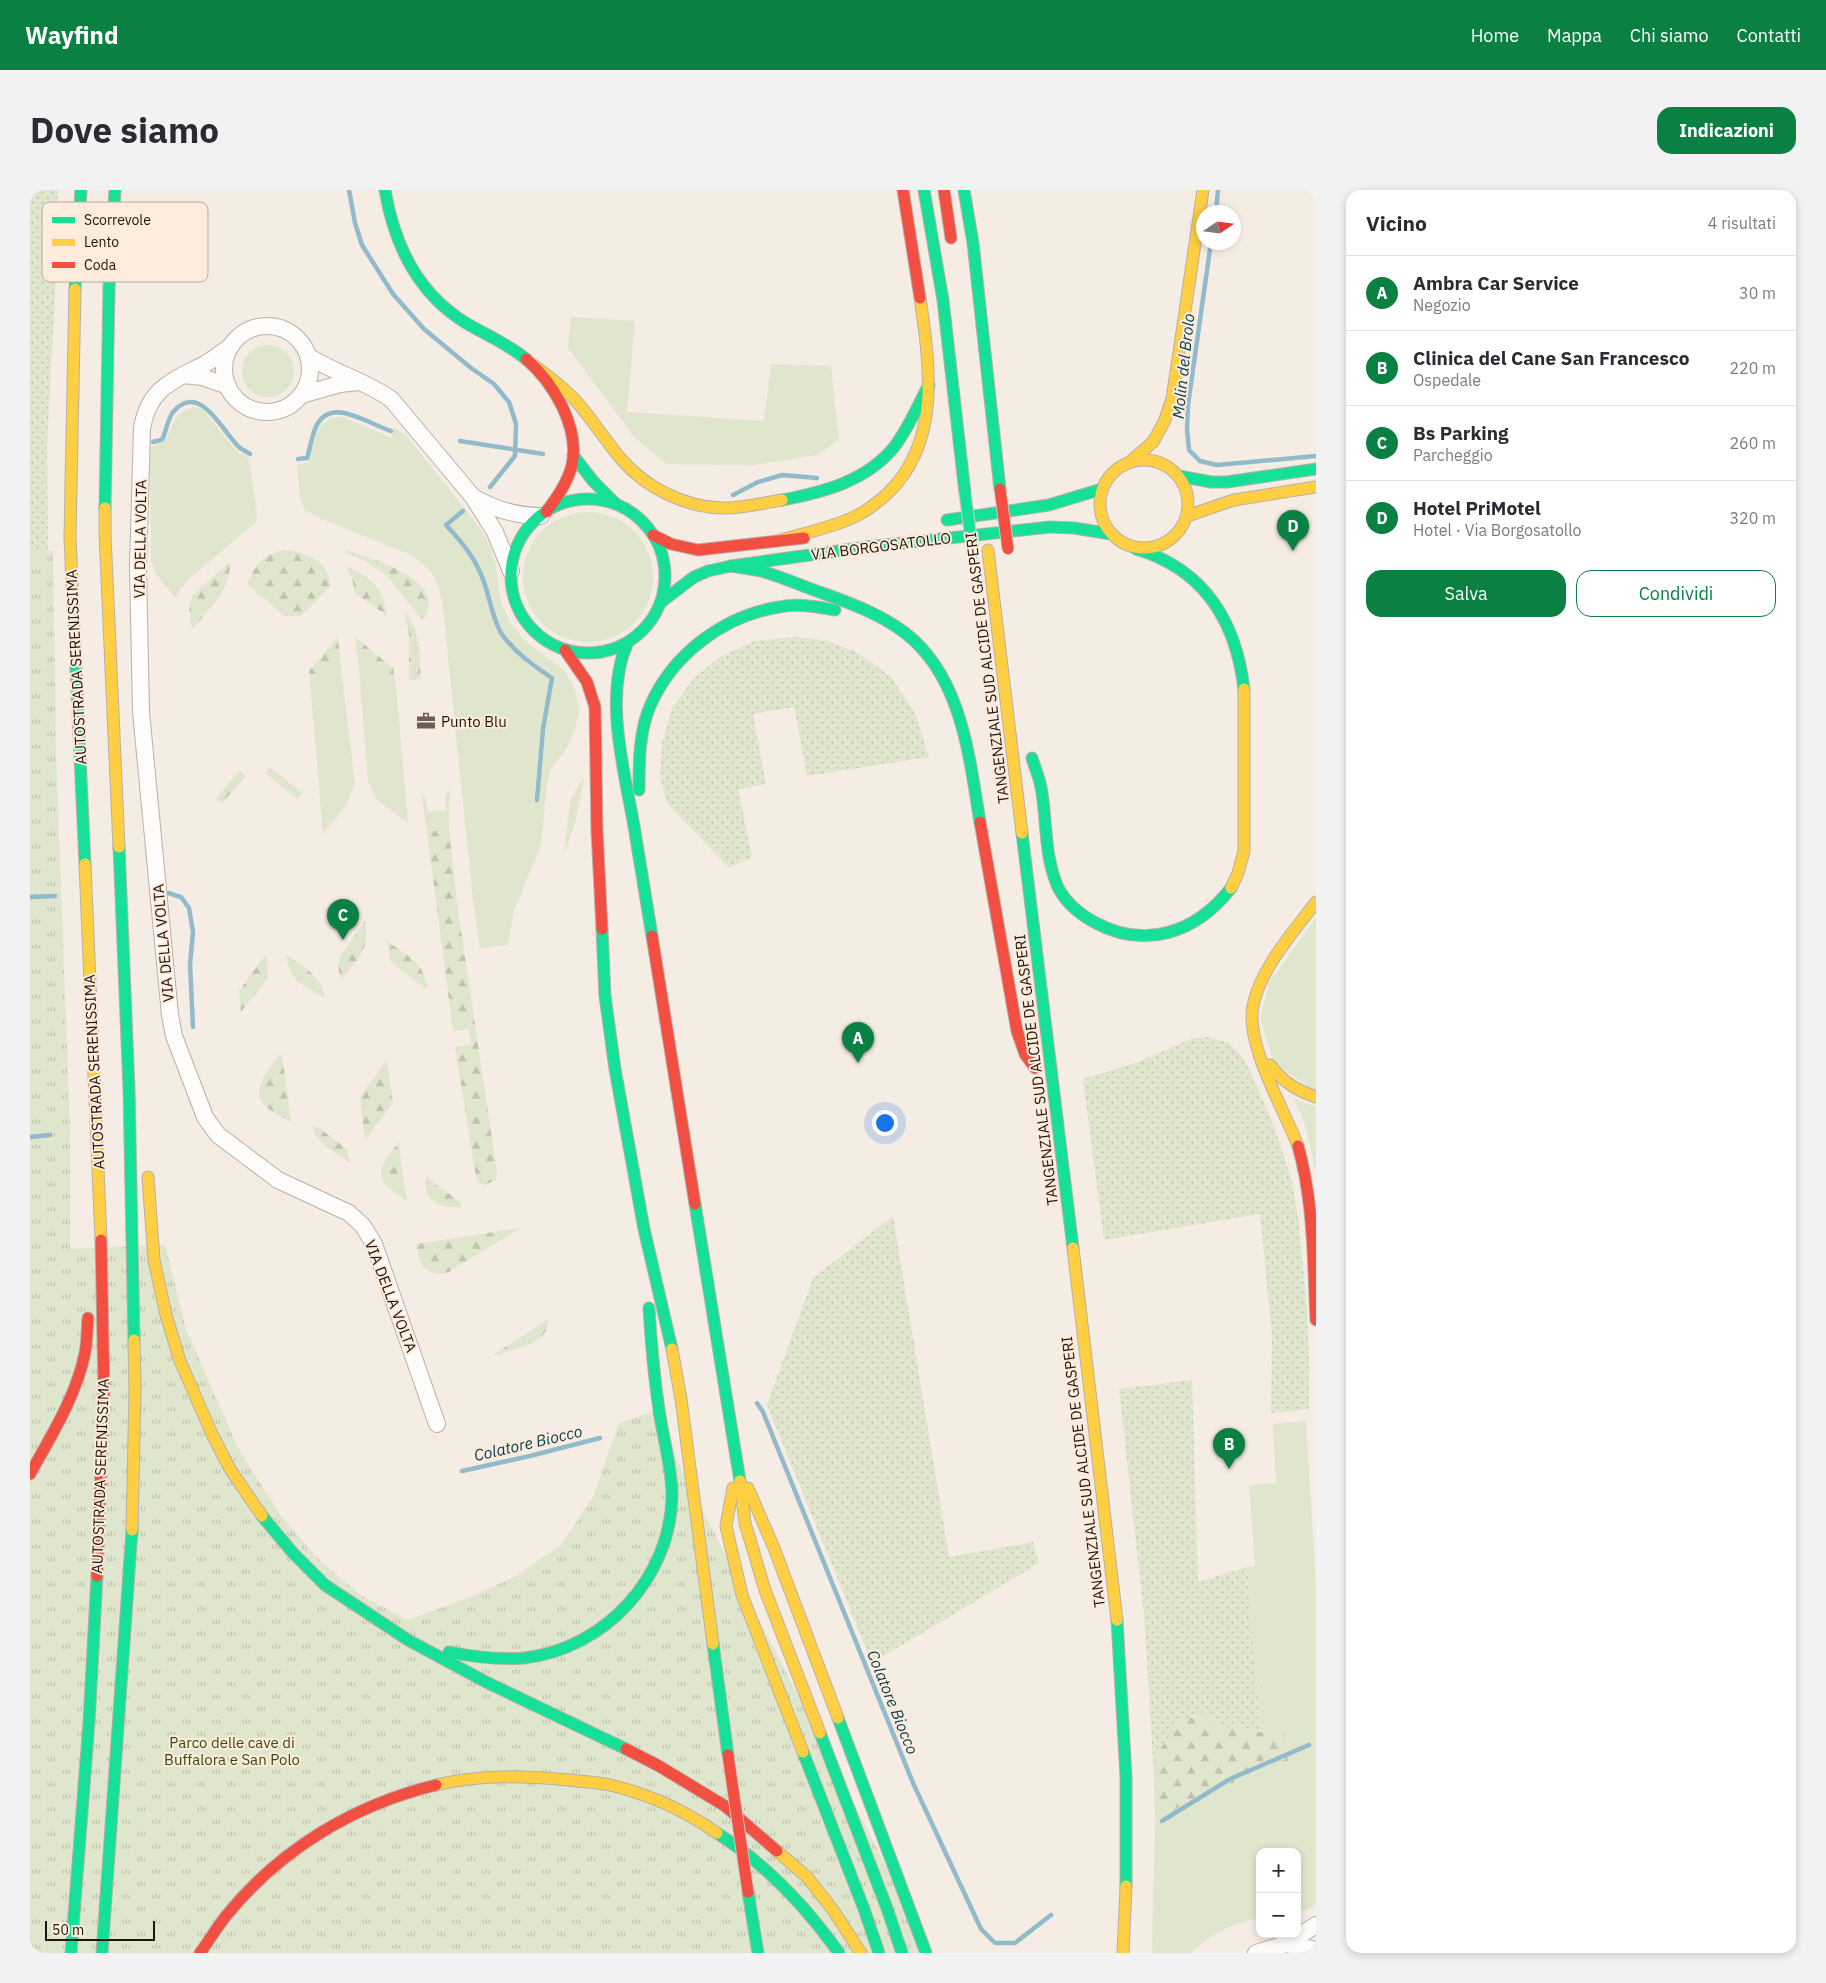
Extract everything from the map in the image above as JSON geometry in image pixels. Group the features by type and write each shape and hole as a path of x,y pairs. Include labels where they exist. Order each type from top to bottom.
{"main road":[{"path":"385,190 391,223 397,240 404,256 423,285 453,315 520,354 557,382 577,402 615,453 639,476 668,495 697,505 716,508 736,508 822,492 858,478 882,460 899,440 929,385"},
{"path":"781,540 845,522 868,510 888,494 910,467 921,444 928,419 929,385 926,336 903,190"},
{"name":"TANGENZIALE SUD ALCIDE DE GASPERI","path":"924,190 943,300 974,559"},
{"path":"944,190 953,249"},
{"path":"956,190 966,246 975,266"},
{"path":"964,190 973,243 1008,554"},
{"path":"1131,462 1153,442 1164,422 1172,400 1204,190"},
{"name":"AUTOSTRADA SERENISSIMA","path":"71,1953 89,1722 100,1523 104,1391 100,1200 70,536 75,282"},
{"path":"102,1953 132,1542 136,1390 129,1088 105,534 109,282"},
{"path":"532,364 546,380 559,403 571,435 574,455 590,478 616,504 637,517 653,535 660,547 665,568 661,602 647,626 627,644 612,650 596,653 564,650 542,638 524,620 514,596 511,571 520,540 531,524 543,514 559,505 580,500 602,500 616,504"},
{"path":"543,514 560,492 574,455"},
{"path":"1111,534 1104,524 1100,513 1102,489 1109,477 1119,467 1131,462 1144,460 1157,462 1169,467 1178,476 1188,495 1187,516 1180,531 1168,542 1153,548 1136,549"},
{"path":"1178,476 1211,482 1227,482 1316,469"},
{"path":"1187,516 1207,507 1231,500 1316,486"},
{"name":"VIA BORGOSATOLLO","path":"933,522 1049,505 1102,489"},
{"name":"TANGENZIALE SUD ALCIDE DE GASPERI","path":"982,499 1057,1068 1064,1161 1107,1518 1121,1660 1126,1778 1123,1953"},
{"name":"VIA BORGOSATOLLO","path":"661,602 694,577 708,571 730,566 876,546 1050,527 1074,528 1111,534 1127,546 1161,556 1176,564 1222,612 1234,636 1241,664 1245,691 1244,850 1240,870 1232,886 1216,906 1199,919 1178,931 1136,938 1118,935 1100,928 1063,896 1052,873 1040,785 1032,753 1031,787 1044,884"},
{"name":"VIA BORGOSATOLLO","path":"653,535 671,544 698,550 781,540 837,536"},
{"path":"730,566 764,572 849,602 886,619 911,638 930,658 953,697 957,711"},
{"path":"637,842 641,746 651,705 664,681 685,654 722,625 745,615 786,606 808,605 828,608 863,619 884,631 919,660 957,711"},
{"path":"627,644 620,660 617,676 617,711 625,785 637,842 738,1467 745,1523 765,1590 888,1911 902,1953"},
{"path":"564,650 587,682 595,707 597,831 605,996 615,1069 644,1230 669,1336 681,1399 728,1755 758,1953"},
{"name":"TANGENZIALE SUD ALCIDE DE GASPERI","path":"957,711 966,739 1010,997 1022,1050 1036,1072 1031,1034"},
{"path":"1316,902 1263,978 1255,994 1252,1008 1256,1045 1290,1124 1303,1164 1310,1214 1316,1320"},
{"path":"1055,1008 1057,1068"},
{"path":"1256,1045 1281,1080 1298,1090 1316,1096"},
{"path":"129,1088 143,1133"},
{"path":"147,1162 154,1260 166,1315 180,1360 230,1469 263,1517 293,1553 325,1585 408,1640 486,1682 598,1734 725,1806 807,1877 833,1910 861,1953"},
{"path":"89,1246 100,1200"},
{"path":"408,1640 462,1656 486,1660 535,1657 560,1650 585,1640 598,1632 633,1600 645,1583 656,1563 668,1532 671,1506 670,1479 658,1404 651,1339 644,1230"},
{"path":"30,1474 57,1426 71,1394 84,1354 88,1303"},
{"path":"738,1467 726,1526 742,1595 861,1900 879,1953"},
{"path":"738,1467 764,1520 887,1844 926,1953"},
{"path":"200,1953 215,1928 239,1899 268,1870 292,1850 337,1822 375,1803 414,1791 470,1778 524,1775 605,1784 643,1796 680,1811 731,1840 785,1885 838,1953"}],"street":[{"path":"263,326 277,327 290,333 301,343 308,356 307,383 300,395 285,408 264,412 243,405 228,386 224,373 225,359 231,346 239,336 263,326"},
{"name":"VIA DELLA VOLTA","path":"231,346 206,364 182,375 162,388 153,397 144,417 142,428 138,566 141,712 170,1015 174,1036 205,1117 218,1135 278,1180 349,1213 363,1226 374,1244 438,1424"},
{"path":"308,356 322,365 376,388 391,399 473,497 495,532 511,571"},
{"path":"182,375 202,377 228,386"},
{"path":"300,395 340,384 360,382"},
{"path":"473,497 498,510 512,514 543,514"},
{"path":"1256,1953 1286,1944 1316,1925"},
{"path":"1286,1944 1316,1950"}],"green space":[{"path":"30,190 58,190 58,202 42,202 42,282 56,282 47,445 48,552 30,551"},
{"path":"571,317 635,321 627,412 764,421 771,364 831,366 839,439 818,455 754,465 666,464 635,438 568,348"},
{"path":"268,345 282,349 290,357 294,371 290,385 282,393 268,397 254,393 246,385 242,371 246,357 254,349"},
{"path":"194,407 202,409 236,450 249,458 257,515 256,522 187,581 176,599 156,574 151,561 150,447 165,440 177,417 184,411"},
{"path":"343,417 391,438 394,427 406,435 480,528 491,548 501,602 510,622 524,640 564,670 573,685 580,710 575,729 566,749 551,769 547,783 541,845 514,911 508,945 480,948 473,900 442,599 436,581 428,568 411,555 319,518 305,510 300,499 297,465 308,462 318,429 330,418"},
{"path":"588,512 601,513 613,517 634,531 648,552 652,564 652,590 648,602 634,623 613,637 601,641 588,642 575,641 563,637 542,623 528,602 524,590 523,577 524,564 528,552 542,531 563,517 575,513"},
{"name":"Parco delle cave di Buffalora e San Polo","path":"30,549 53,551 56,752 70,1129 70,1249 165,1245 186,1329 238,1448 281,1516 320,1561 362,1596 408,1620 470,1597 516,1576 561,1545 594,1495 619,1423 652,1412 931,1953 30,1953"},
{"path":"283,550 308,555 315,559 321,564 329,577 330,586 301,616 285,616 247,584 264,558"},
{"path":"346,550 396,569 419,584 426,593 429,604 424,619 422,619 387,576 367,562 346,552"},
{"path":"227,564 230,564 229,574 223,591 206,614 193,628 191,627 189,606 193,595"},
{"path":"346,566 370,579 375,584 385,605 387,616 355,593 352,578"},
{"path":"404,611 414,626 420,661 421,679 409,681 409,634"},
{"path":"338,637 340,659 311,693 309,671"},
{"path":"355,637 393,668 396,686 358,658"},
{"path":"794,637 825,640 858,653 891,677 915,713 929,757 807,776 794,707 753,714 766,784 738,789 752,857 729,868 667,803 660,777 662,743 672,708 694,678 720,657 754,641"},
{"path":"358,658 396,686 408,823 377,800 368,782"},
{"path":"340,659 355,784 347,804 323,834 311,693"},
{"path":"270,767 302,793 297,799 265,773"},
{"path":"240,770 246,776 222,803 216,798"},
{"path":"583,777 575,823 564,854 570,801"},
{"path":"450,788 449,829 427,832 421,791 427,801 428,812 446,810 445,798"},
{"path":"449,829 457,903 497,1172 496,1180 485,1185 479,1183 476,1177 455,1047 471,1044 469,1029 453,1031 427,832"},
{"path":"1316,918 1316,1092 1274,1063 1260,1018 1269,983"},
{"path":"365,921 366,940 362,954 341,980 338,966 340,957"},
{"path":"387,941 409,956 419,966 426,980 428,990 393,964 390,959"},
{"path":"266,954 268,978 241,1012 239,991"},
{"path":"286,954 316,978 325,999 304,986 294,976 290,970"},
{"path":"1208,1037 1229,1043 1249,1068 1275,1129 1292,1181 1299,1224 1307,1311 1309,1409 1271,1413 1272,1336 1260,1214 1104,1240 1083,1079 1138,1062 1191,1039"},
{"path":"279,1055 282,1055 291,1122 267,1108 259,1095 262,1081"},
{"path":"387,1060 393,1103 365,1140 360,1097"},
{"path":"1293,1098 1316,1107 1316,1173 1305,1123"},
{"path":"312,1126 319,1128 346,1148 350,1162 332,1151 322,1142"},
{"path":"399,1142 403,1177 391,1190 382,1178 382,1166"},
{"path":"426,1176 437,1185 432,1187 432,1196 445,1207 429,1196 425,1187"},
{"path":"403,1177 407,1201 391,1190"},
{"path":"437,1185 460,1202 461,1207 445,1207 432,1196 432,1187"},
{"path":"893,1216 949,1557 1033,1542 1039,1563 872,1663 767,1405 813,1278"},
{"path":"520,1228 449,1272 441,1274 432,1273 423,1267 419,1258 416,1244"},
{"path":"548,1319 546,1331 538,1339 527,1345 492,1356"},
{"path":"1192,1380 1198,1582 1247,1567 1261,1732 1240,1727 1220,1728 1205,1712 1180,1722 1153,1759 1144,1615 1119,1389"},
{"path":"1306,1421 1316,1586 1316,1903 1313,1907 1301,1912 1301,1848 1256,1848 1256,1919 1223,1930 1206,1940 1191,1953 1152,1953 1155,1822 1192,1799 1288,1761 1261,1732 1247,1567 1255,1566 1249,1485 1276,1483 1273,1424"},
{"path":"1206,1712 1220,1728 1240,1727 1261,1732 1284,1729 1288,1761 1192,1799 1155,1822 1153,1759 1180,1722"}],"waterway":[{"path":"349,190 355,223 362,245 393,294 424,329 471,368 494,384 509,402 516,424 515,456 490,487"},
{"name":"Molin del Brolo","path":"1217,205 1218,190"},
{"name":"Molin del Brolo","path":"1210,250 1188,405 1187,429 1189,450 1200,461 1217,465 1316,456"},
{"name":"Molin del Brolo","path":"153,442 163,438 173,412 183,404 192,402 202,405 210,412 233,441 250,454"},
{"name":"Molin del Brolo","path":"298,459 307,458 315,429 321,419 330,414 339,412 350,414 391,431"},
{"name":"Molin del Brolo","path":"460,441 543,454"},
{"name":"Molin del Brolo","path":"733,495 758,482 782,475 817,478"},
{"path":"463,511 446,525 473,558 484,582 493,614 501,633 518,652 552,678 543,729 537,800"},
{"name":"Colatore Biocco","path":"168,893 181,897 189,908 193,932 190,964 193,1027"},
{"name":"Colatore Biocco","path":"30,897 55,896"},
{"path":"30,1137 50,1135"},
{"name":"Colatore Biocco","path":"757,1403 763,1412 913,1783 981,1929 995,1943 1015,1943 1051,1915"},
{"name":"Colatore Biocco","path":"462,1471 600,1438"},
{"name":"Colatore Biocco","path":"1162,1821 1230,1779 1309,1745"}],"traffic: fast":[{"path":"80,202 81,190"},
{"path":"114,202 115,190"},
{"path":"385,190 389,210 402,248 411,266 434,298 466,323 526,359"},
{"path":"924,190 943,300 965,493"},
{"path":"964,190 973,243 1000,489"},
{"path":"75,282 75,289"},
{"path":"105,508 109,282"},
{"path":"782,500 829,489 844,483 871,468 884,458 900,439 929,385"},
{"path":"573,455 593,481 616,504"},
{"path":"1179,476 1211,482 1227,482 1316,469"},
{"path":"947,520 1049,505 1102,489"},
{"path":"965,493 973,554"},
{"path":"588,499 617,505 631,512 642,522 652,533 659,547 665,576 659,605 652,619 642,630 631,640 617,647 588,653 559,647 545,640 534,630 524,619 517,605 511,576 517,547 524,533 534,522 545,512 559,505 588,499"},
{"path":"661,602 694,577 708,571 731,566 867,547 1050,527 1074,528 1111,534"},
{"path":"1136,549 1160,558 1180,570 1198,584 1212,601 1224,620 1233,641 1240,664 1244,689"},
{"path":"731,566 769,573 856,606 895,626 923,650 939,671 951,694 960,719 972,771 980,822"},
{"path":"72,584 85,864"},
{"path":"639,790 640,746 647,714 661,686 687,653 720,628 759,612 793,605 835,610"},
{"path":"627,644 620,665 617,687 618,734 652,936"},
{"path":"1032,758 1041,787 1048,849 1053,873 1063,896 1077,911 1094,922 1113,930 1132,935 1151,935 1186,926 1217,904 1231,888"},
{"path":"1022,833 1073,1248"},
{"path":"119,847 129,1089 134,1340"},
{"path":"602,929 605,996 615,1069 644,1229 672,1349"},
{"path":"695,1204 740,1481"},
{"path":"449,1652 505,1659 524,1658 554,1652 581,1640 606,1624 628,1604 646,1580 660,1554 669,1526 672,1496 669,1463 656,1384 649,1308"},
{"path":"262,1516 293,1553 325,1585 408,1640 486,1682 626,1749"},
{"path":"102,1953 132,1530"},
{"path":"71,1953 89,1722 97,1576"},
{"path":"1117,1620 1126,1777 1126,1886"},
{"path":"713,1644 728,1755"},
{"path":"838,1718 926,1953"},
{"path":"820,1733 888,1911 902,1953"},
{"path":"803,1752 864,1909 879,1953"},
{"path":"717,1833 769,1872 799,1902 839,1953"},
{"path":"748,1892 758,1953"}],"traffic: slow":[{"path":"1131,461 1153,442 1164,422 1172,399 1203,190"},
{"path":"72,584 70,536 75,289"},
{"path":"781,540 827,527 859,515 888,493 905,473 917,450 924,427 928,402 927,350 920,298"},
{"path":"532,364 576,401 621,459 653,487 666,494 708,507 744,507 782,500"},
{"path":"1135,460 1153,460 1169,467 1181,479 1188,495 1188,504 1188,513 1181,529 1169,541 1153,548 1135,548 1119,541 1107,529 1100,513 1100,495 1107,479 1119,467 1135,460"},
{"path":"1187,516 1234,500 1316,487"},
{"path":"105,508 119,847"},
{"path":"988,550 1022,833"},
{"path":"1231,888 1238,873 1244,851 1244,689"},
{"path":"85,864 101,1240"},
{"path":"1298,1146 1260,1057 1252,1021 1253,1006 1257,992 1270,964 1316,902"},
{"path":"1270,1065 1290,1085 1316,1097"},
{"path":"148,1177 154,1260 166,1315 180,1361 212,1434 230,1469 262,1516"},
{"path":"1073,1248 1117,1620"},
{"path":"132,1530 135,1390 134,1340"},
{"path":"672,1349 681,1399 713,1644"},
{"path":"740,1481 745,1523 765,1590 820,1733"},
{"path":"733,1488 726,1526 742,1595 803,1752"},
{"path":"748,1488 774,1548 838,1718"},
{"path":"436,1785 469,1779 502,1777 603,1784 641,1794 668,1805 717,1833"},
{"path":"777,1851 807,1877 833,1910 861,1953"},
{"path":"1123,1953 1126,1886"}],"traffic: jam":[{"path":"903,190 920,298"},
{"path":"944,190 951,238"},
{"path":"526,359 546,380 555,393 568,421 572,436 572,465 568,478 546,512"},
{"path":"1000,489 1008,549"},
{"path":"653,535 671,544 698,550 804,538"},
{"path":"565,650 587,682 595,707 597,831 602,929"},
{"path":"980,822 1017,1031 1025,1054 1035,1068"},
{"path":"652,936 695,1204"},
{"path":"1298,1146 1310,1210 1316,1320"},
{"path":"97,1576 104,1391 101,1240"},
{"path":"30,1474 62,1416 76,1385 85,1353 88,1318"},
{"path":"626,1749 659,1766 725,1806 777,1851"},
{"path":"728,1755 748,1892"},
{"path":"200,1953 223,1920 247,1892 295,1850 320,1833 376,1804 436,1785"}],"place":[{"name":"Hotel PriMotel","path":"1293,551"},
{"name":"Punto Blu","path":"426,721"},
{"name":"Bs Parking","path":"343,940"},
{"name":"Ambra Car Service","path":"858,1063"},
{"name":"Clinica del Cane San Francesco","path":"1229,1469"}]}
